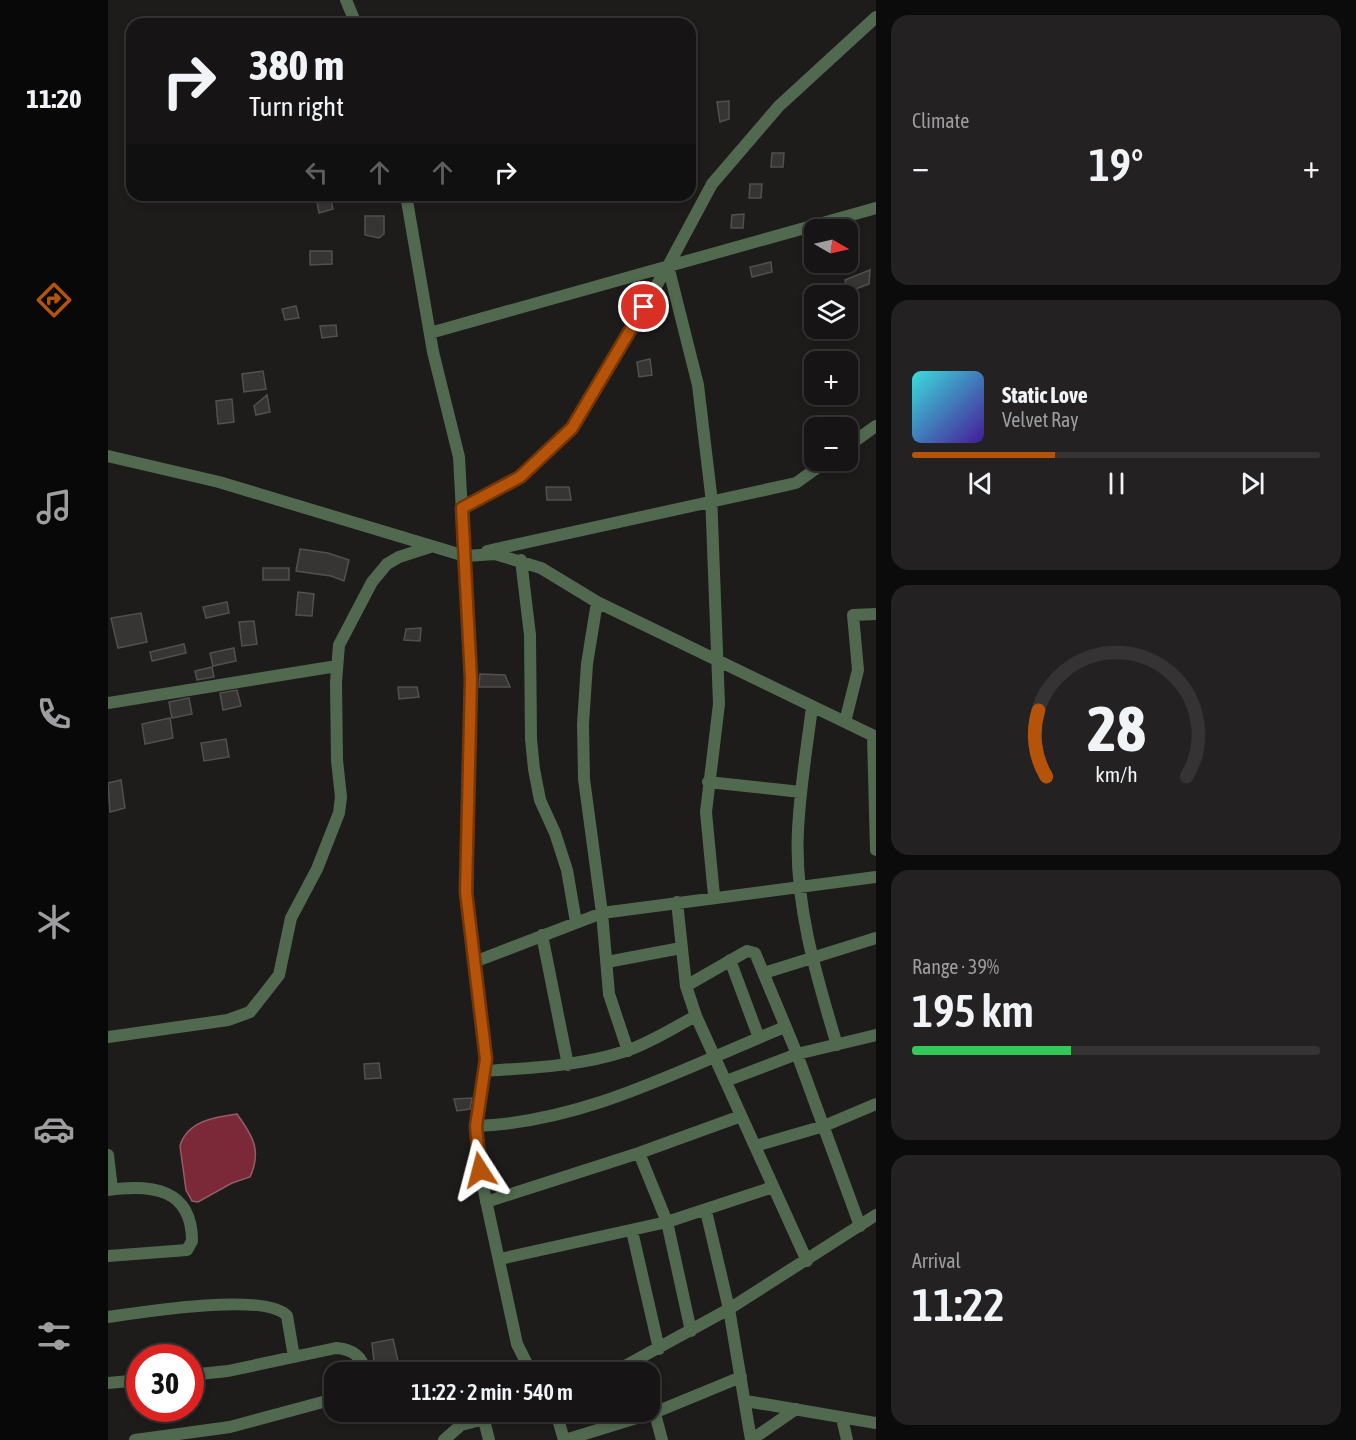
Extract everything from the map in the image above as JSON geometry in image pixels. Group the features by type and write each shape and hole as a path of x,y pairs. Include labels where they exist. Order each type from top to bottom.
{"street":[{"path":"346,0 354,18"},
{"path":"462,508 520,477 572,428 668,266 712,184 779,106 876,17"},
{"path":"407,201 430,333 456,436 462,508 471,679 466,892 485,1048 476,1126 477,1154 517,1344 526,1362"},
{"path":"430,333 876,208"},
{"path":"668,266 698,385 712,502 718,727 708,782 706,812 714,896"},
{"path":"858,439 876,426"},
{"path":"108,456 219,482 465,556 495,554 521,560 541,568 597,602 874,736 876,850"},
{"path":"465,556 796,483 813,471"},
{"path":"108,1037 228,1020 250,1012 279,975 291,918 317,869 339,813 341,797 337,760 337,666 339,645 372,582 393,561 430,547"},
{"path":"521,560 532,653 531,739 534,769 540,800 555,833 567,870 576,922"},
{"path":"597,602 589,640 583,724 584,779 602,913 609,994 628,1050"},
{"path":"845,722 858,670 853,615 876,614"},
{"path":"108,703 337,666"},
{"path":"812,707 798,831 801,885 811,959 837,1045"},
{"path":"708,782 801,792"},
{"path":"474,962 602,913 714,896 876,877"},
{"path":"677,902 686,986 696,1016 807,1261"},
{"path":"542,935 568,1065"},
{"path":"764,973 876,938"},
{"path":"607,962 681,948"},
{"path":"686,986 730,960 752,951 758,957 797,1054 860,1226"},
{"path":"730,960 759,1038"},
{"path":"484,1071 568,1065 628,1050 696,1016"},
{"path":"476,1126 515,1125 598,1105 658,1083 715,1055 785,1027"},
{"path":"726,1081 797,1054 876,1035"},
{"path":"755,1146 824,1126 876,1104"},
{"path":"486,1202 639,1153 741,1116"},
{"path":"639,1153 667,1222 691,1331"},
{"path":"108,1155 110,1190 171,1194 185,1206 192,1241 187,1250 108,1256"},
{"path":"500,1259 632,1232 706,1210 773,1186"},
{"path":"706,1210 729,1309 751,1440 796,1409"},
{"path":"644,1362 659,1349 807,1261 876,1215"},
{"path":"632,1232 659,1349"},
{"path":"108,1317 221,1305 265,1306 283,1311 287,1317 294,1357"},
{"path":"204,1374 347,1349 358,1355 360,1362"},
{"path":"660,1410 741,1377"},
{"path":"108,1383 126,1381"},
{"path":"746,1401 876,1423"},
{"path":"135,1440 230,1427 324,1402"},
{"path":"842,1418 847,1440"},
{"path":"444,1440 461,1425 475,1422"},
{"path":"484,1422 489,1440"},
{"path":"559,1422 564,1440 623,1422"},
{"path":"658,1422 662,1440"}],"shaded area":[{"path":"237,1114 254,1144 254,1168 250,1177 232,1183 198,1202 192,1201 186,1190 180,1146 184,1138 189,1131 203,1122"}],"building":[{"path":"729,101 729,119 720,122 717,102"},
{"path":"772,153 784,153 783,167 771,167"},
{"path":"750,184 762,184 761,198 749,198"},
{"path":"331,201 333,209 319,213 317,202"},
{"path":"744,214 743,228 731,228 732,215"},
{"path":"365,216 384,216 384,234 379,238 365,235"},
{"path":"310,251 332,251 332,264 310,265"},
{"path":"771,262 772,272 752,277 750,267"},
{"path":"870,270 869,284 858,288 858,285 846,285 845,280"},
{"path":"296,306 299,318 285,320 282,309"},
{"path":"336,325 337,336 322,338 320,326"},
{"path":"650,359 652,375 639,377 637,362"},
{"path":"263,371 266,389 244,392 242,374"},
{"path":"267,395 270,412 256,415 254,406"},
{"path":"232,399 234,422 218,424 216,401"},
{"path":"546,487 569,487 571,500 547,500"},
{"path":"300,549 328,553 349,560 344,581 331,576 296,571"},
{"path":"263,568 289,568 289,580 263,580"},
{"path":"298,592 314,594 312,616 296,615"},
{"path":"227,602 229,613 206,618 203,607"},
{"path":"141,613 147,642 118,648 111,618"},
{"path":"254,621 257,644 242,646 239,622"},
{"path":"421,628 420,641 404,640 406,629"},
{"path":"184,644 186,653 152,661 150,652"},
{"path":"234,648 236,661 213,666 210,653"},
{"path":"212,667 214,677 197,680 195,671"},
{"path":"480,674 505,675 510,687 479,687"},
{"path":"398,687 417,687 419,697 399,699"},
{"path":"237,690 241,706 223,710 220,693"},
{"path":"189,698 192,714 172,718 169,702"},
{"path":"170,718 173,738 145,744 142,724"},
{"path":"226,739 229,757 204,761 201,743"},
{"path":"121,780 125,808 110,812 108,783"},
{"path":"379,1063 381,1078 365,1079 364,1064"},
{"path":"472,1098 470,1109 457,1111 454,1099"},
{"path":"393,1339 398,1362 374,1362 372,1343"}],"route":[{"path":"480,1170 475,1138 486,1059 466,892 471,679 462,508 520,477 572,428 644,307"}]}
